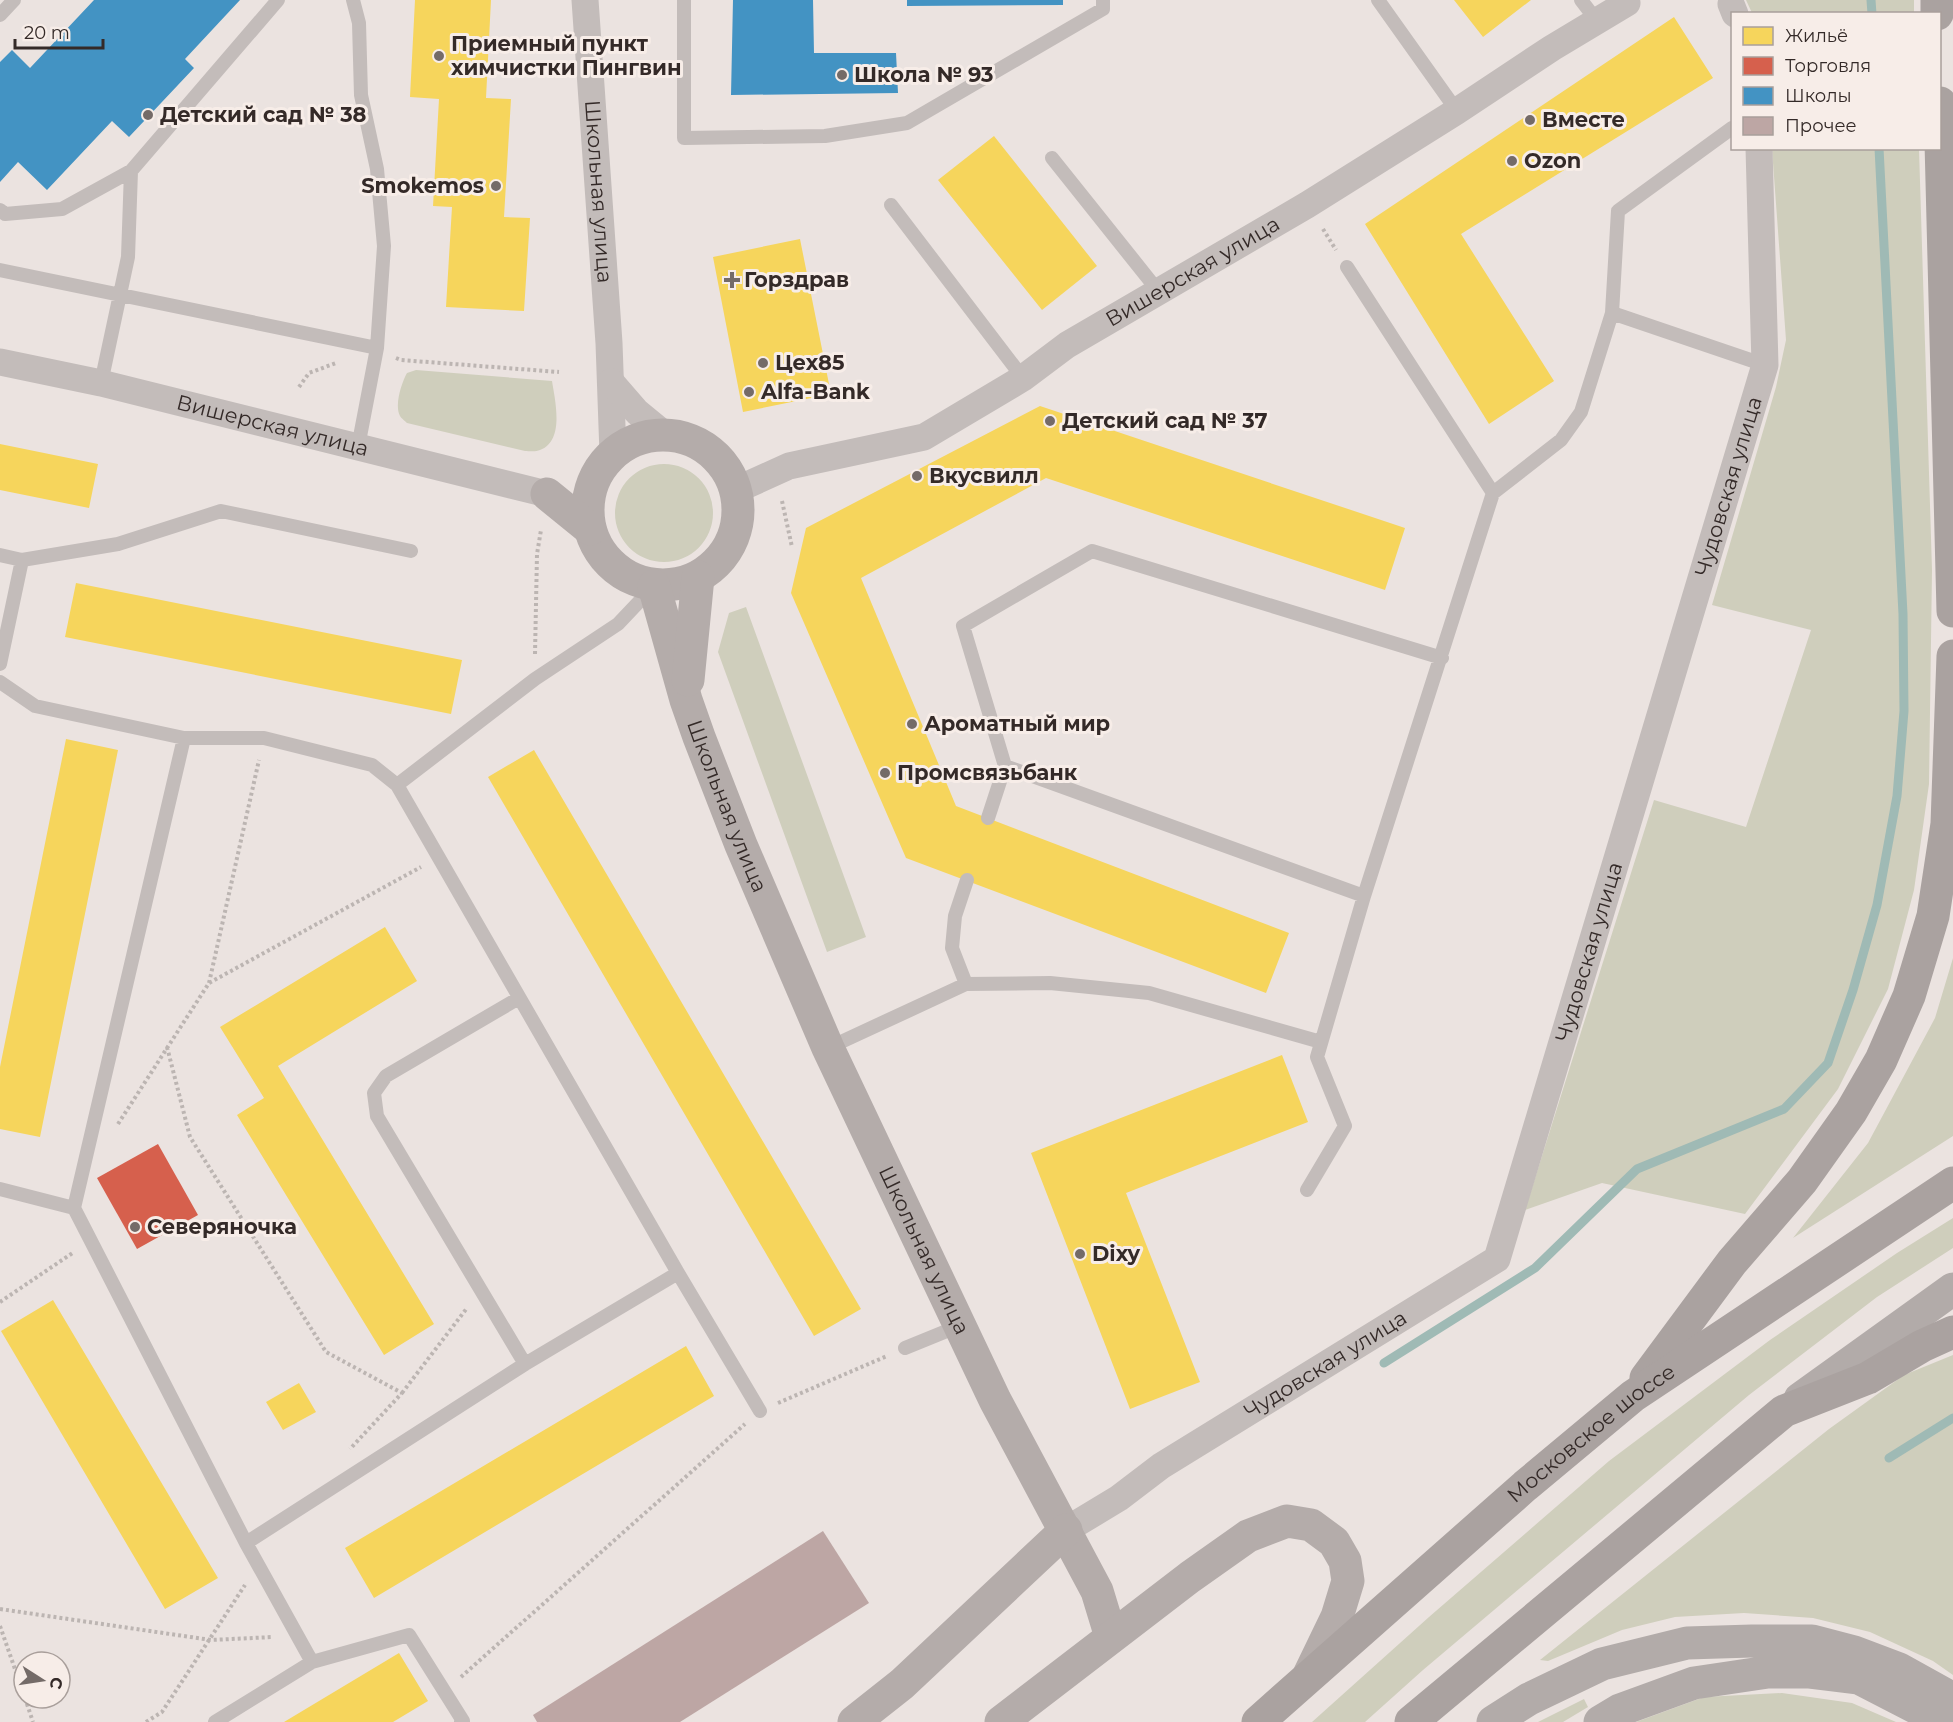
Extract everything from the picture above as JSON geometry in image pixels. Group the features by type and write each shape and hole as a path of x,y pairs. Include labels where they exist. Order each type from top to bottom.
{"highway":[{"path":"1941,142 1953,611"},
{"path":"1633,1396 1731,1262 1802,1181 1845,1120 1881,1060 1900,1017 1909,996 1933,916 1947,824 1953,656"},
{"name":"Московское шоссе","path":"1258,1722 1525,1486 1633,1396 1953,1183"},
{"path":"1411,1722 1784,1411 1868,1378 1922,1346 1953,1332"}],"main road":[{"path":"1784,1411 1953,1289"},
{"path":"1493,1722 1529,1699 1602,1664 1698,1643 1812,1641 1854,1652 1899,1669 1953,1699"},
{"path":"1600,1722 1620,1710 1694,1683 1768,1672 1810,1672 1859,1678 1944,1722"}],"street":[{"name":"Школьная улица","path":"585,0 611,382 603,467"},
{"name":"Вишерская улица","path":"736,490 789,466 924,437 1023,378 1067,345 1307,206 1457,111 1552,48 1589,10 1627,3"},
{"name":"Чудовская улица","path":"1066,1530 1119,1498 1161,1466 1497,1259 1765,365 1759,150"},
{"name":"Вишерская улица","path":"0,362 101,383 547,494 590,529"},
{"path":"611,382 637,412 665,435"},
{"path":"547,494 603,467 628,443 646,437 665,435 684,438 701,445 716,457 728,472 736,490 737,525 730,546 716,564 698,578 677,585 654,586 617,571 595,545 590,529 588,504 603,467"},
{"name":"Школьная улица","path":"686,700 698,578"},
{"name":"Школьная улица","path":"654,586 686,700 741,845 828,1048 995,1400 1097,1591 1111,1637"},
{"path":"1000,1722 1248,1536 1287,1521 1311,1525 1334,1542 1345,1560 1348,1581 1337,1617 1309,1675"},
{"path":"858,1721 902,1684 1066,1530"}],"lane":[{"path":"0,15 14,0"},
{"path":"0,210 5,214 62,209 131,171 278,0"},
{"path":"352,0 359,23 361,95 377,169 384,246 377,348 358,447"},
{"path":"684,0 684,138 825,136 907,123 1103,9 1103,0"},
{"path":"1378,0 1457,111"},
{"path":"1307,1190 1345,1126 1317,1057 1321,1042 1364,896 1493,493 1561,440 1581,412 1612,313 1617,211 1731,129"},
{"path":"1052,158 1159,292"},
{"path":"101,383 128,257 131,171"},
{"path":"891,205 1023,378"},
{"path":"1347,267 1493,493"},
{"path":"0,270 377,348"},
{"path":"1612,313 1765,365"},
{"path":"0,555 22,560 118,544 221,511 411,551"},
{"path":"988,818 1005,766 963,626 1092,551 1442,658"},
{"path":"0,664 22,560"},
{"path":"398,785 535,679 618,624 654,586"},
{"path":"0,682 35,706 184,738 264,738 372,765 398,785 438,858 760,1411"},
{"path":"184,738 74,1208 246,1543 312,1662"},
{"path":"1005,766 1364,896"},
{"path":"966,984 952,948 955,916 967,880"},
{"path":"828,1048 966,984 1050,983 1149,993 1321,1042"},
{"path":"519,998 386,1076 374,1093 376,1116 525,1364"},
{"path":"0,1189 74,1208"},
{"path":"246,1543 525,1364 678,1273"},
{"path":"905,1348 959,1326"},
{"path":"215,1722 312,1662 409,1635 463,1721 461,1722"}],"path":[{"path":"1307,206 1347,267"},
{"path":"377,348 400,360 559,372"},
{"path":"535,679 537,554 547,494"},
{"path":"117,1126 209,983 264,738"},
{"path":"209,983 438,858"},
{"path":"167,1047 190,1137 326,1352 402,1393"},
{"path":"0,1302 91,1241"},
{"path":"346,1452 402,1393 480,1292"},
{"path":"445,1691 760,1411 905,1348"},
{"path":"146,1722 162,1712 258,1565"},
{"path":"0,1609 211,1640 297,1635"},
{"path":"0,1626 12,1662"}],"green space":[{"path":"1746,0 1914,0 1914,12 1752,12"},
{"path":"1772,150 1919,150 1932,570 1929,784 1914,890 1888,989 1838,1089 1745,1214 1602,1183 1525,1210 1654,800 1746,827 1811,630 1712,605 1776,387 1786,340"},
{"path":"416,370 552,381 556,419 553,438 540,450 525,451 407,423 398,411 398,400 407,373"},
{"path":"664,464 683,468 699,478 709,494 713,513 709,532 699,548 683,558 664,562 645,558 629,548 619,532 615,513 619,494 629,478 645,468"},
{"path":"746,607 866,937 827,952 718,652 729,613"},
{"path":"1953,958 1953,1136 1793,1238 1868,1143 1935,1018"},
{"path":"1953,1218 1953,1248 1877,1297 1749,1395 1423,1670 1365,1722 1312,1722 1609,1461 1770,1340 1897,1253"},
{"path":"1953,1355 1953,1675 1933,1661 1870,1632 1813,1618 1744,1613 1675,1617 1622,1630 1548,1661 1540,1660 1829,1429 1904,1375"},
{"path":"1782,1693 1852,1703 1896,1722 1636,1722 1704,1697"},
{"path":"1584,1699 1588,1707 1563,1722 1538,1722"}],"building: Жильё":[{"path":"415,0 491,0 486,98 511,99 504,217 530,218 524,311 446,307 452,207 433,206 439,99 410,97"},
{"path":"1454,0 1531,0 1483,37"},
{"path":"1674,17 1713,78 1461,234 1554,381 1489,424 1365,224"},
{"path":"994,136 1097,266 1042,310 938,180"},
{"path":"800,239 831,394 743,412 713,257"},
{"path":"1040,406 1405,528 1385,590 1046,478 861,578 956,806 1289,933 1266,993 906,858 791,593 806,528"},
{"path":"0,444 98,464 89,508 0,490"},
{"path":"76,583 462,660 451,714 65,637"},
{"path":"66,739 118,750 40,1137 0,1129 0,1067"},
{"path":"534,750 861,1309 814,1336 488,777"},
{"path":"385,927 417,981 278,1066 434,1324 384,1355 237,1115 264,1098 220,1027"},
{"path":"1282,1055 1308,1122 1126,1193 1200,1382 1130,1409 1031,1153"},
{"path":"53,1300 218,1578 165,1609 1,1331"},
{"path":"686,1346 714,1396 374,1598 345,1548"},
{"path":"299,1383 316,1412 283,1430 266,1402"},
{"path":"399,1653 428,1701 393,1722 284,1722"}],"building: Торговля":[{"path":"158,1144 198,1215 137,1249 97,1178"}],"building: Школы":[{"path":"94,0 240,0 185,59 194,68 129,137 112,121 47,190 18,162 0,182 0,62 12,50 30,68"},
{"path":"733,0 813,0 814,53 896,53 898,93 731,95"},
{"path":"907,0 1063,0 1063,5 907,6"}],"building: Прочее":[{"path":"823,1531 869,1603 680,1722 537,1722 533,1715"}],"waterway":[{"path":"1871,0 1872,12"},
{"path":"1384,1363 1535,1268 1637,1169 1784,1109 1828,1063 1853,990 1877,905 1897,796 1904,711 1903,614 1879,150"},
{"path":"1889,1458 1953,1418"}],"place":[{"name":"Приемный пункт химчистки Пингвин","path":"439,56"},
{"name":"Школа № 93","path":"842,75"},
{"name":"Детский сад № 38","path":"148,115"},
{"name":"Вместе","path":"1530,120"},
{"name":"Ozon","path":"1512,161"},
{"name":"Smokemos","path":"496,186"},
{"name":"Горздрав","path":"732,280"},
{"name":"Цех85","path":"763,363"},
{"name":"Alfa-Bank","path":"749,392"},
{"name":"Детский сад № 37","path":"1050,421"},
{"name":"Вкусвилл","path":"917,476"},
{"name":"Ароматный мир","path":"912,724"},
{"name":"Промсвязьбанк","path":"885,773"},
{"name":"Северяночка","path":"135,1227"},
{"name":"Dixy","path":"1080,1254"}]}
